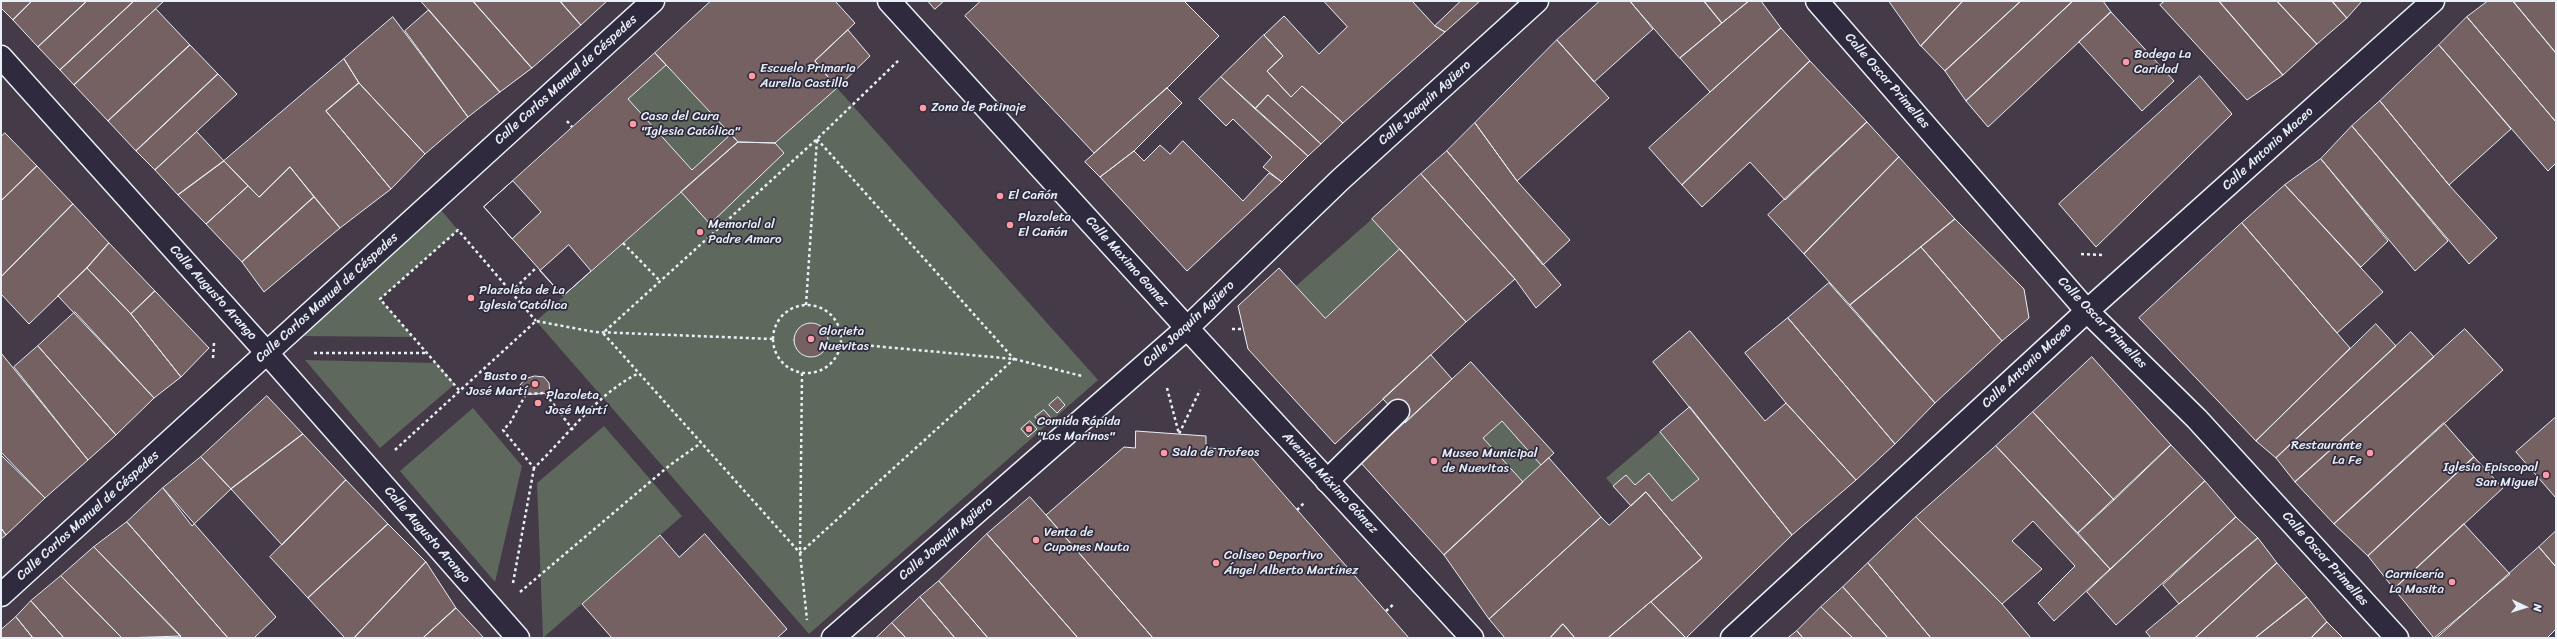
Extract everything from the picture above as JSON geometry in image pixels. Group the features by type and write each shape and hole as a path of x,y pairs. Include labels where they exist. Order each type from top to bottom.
{"street":[{"name":"Calle Carlos Manuel de Céspedes","path":"1,595 653,1"},
{"name":"Calle Maximo Gomez","path":"889,1 1187,328"},
{"name":"Calle Joaquín Agüero","path":"833,638 1187,328 1340,180 1537,1"},
{"name":"Calle Oscar Primelles","path":"1817,1 2087,311 2197,419 2396,638"},
{"name":"Calle Antonio Maceo","path":"1732,638 2087,311 2433,1"},
{"name":"Calle Augusto Arango","path":"1,57 267,353 518,638"},
{"name":"Avenida Máximo Gómez","path":"1187,328 1472,638"},
{"path":"1327,481 1398,411"}],"path":[{"path":"603,333 817,138 903,56"},
{"path":"806,305 817,138"},
{"path":"817,138 1014,359"},
{"path":"459,390 380,299 458,230 536,321 603,333 773,339"},
{"path":"623,243 660,281"},
{"path":"511,292 537,267"},
{"path":"806,305 827,312 836,321 840,331 838,354 823,369 813,373 802,373 785,365 778,357 773,339 774,328 786,312 806,305"},
{"path":"371,472 536,321"},
{"path":"603,333 800,553"},
{"path":"212,361 214,341"},
{"path":"840,343 1014,359 1083,376"},
{"path":"267,353 428,353"},
{"path":"1158,354 1179,434 1215,359"},
{"path":"800,553 1014,359"},
{"path":"513,585 534,468 620,382 639,373"},
{"path":"802,373 800,553 808,626"},
{"path":"534,468 503,430 510,424 526,394 545,393 573,430"},
{"path":"516,595 670,465 701,443"}],"green space":[{"path":"666,65 731,134 692,170 628,99"},
{"path":"837,88 1098,380 809,634 536,321 738,142 775,143"},
{"path":"441,210 458,230 380,299 413,337 298,336"},
{"path":"1372,219 1400,249 1325,318 1296,286"},
{"path":"305,360 437,363 455,384 380,448"},
{"path":"473,408 522,466 495,582 400,471"},
{"path":"1502,421 1541,465 1523,482 1483,438"},
{"path":"604,426 682,516 543,638 537,483"},
{"path":"1660,432 1699,479 1672,501 1649,473 1635,485 1626,475 1613,486 1606,478"}],"building":[{"path":"1,1 32,1 13,20 1,8"},
{"path":"32,1 87,1 38,47 13,20"},
{"path":"87,1 134,1 60,70 38,47"},
{"path":"134,1 164,1 74,85 60,70"},
{"path":"421,1 473,1 532,68 500,92"},
{"path":"473,1 560,1 581,25 532,68"},
{"path":"560,1 607,1 581,25"},
{"name":"Escuela Primaria Aurelia Castillo","path":"711,1 835,1 855,23 815,61 837,88 775,143 738,142 655,53"},
{"path":"928,1 944,1 935,9"},
{"path":"981,1 1184,1 1219,36 1167,88 1094,153 965,16"},
{"path":"1324,1 1412,1 1435,26 1445,32 1343,123 1302,86 1291,97 1267,71 1283,56 1264,35 1284,16 1319,54 1347,27"},
{"path":"1461,1 1480,1 1445,32 1435,26"},
{"path":"1600,1 1630,1 1653,29 1594,82 1557,40"},
{"path":"1630,1 1704,1 1722,23 1680,58"},
{"path":"1704,1 1749,1 1722,23"},
{"path":"1749,1 1761,1 1781,28 1710,92 1680,58"},
{"path":"1889,1 1963,1 1921,46"},
{"path":"1963,1 2021,1 1945,71 1921,46"},
{"path":"2021,1 2073,1 1966,101 1945,71"},
{"path":"2073,1 2103,1 2111,12 1988,127 1966,101"},
{"path":"2165,1 2219,1 2283,75 2247,100 2160,5"},
{"path":"2219,1 2277,1 2317,44 2283,75"},
{"path":"2277,1 2332,1 2347,18 2317,44"},
{"path":"2332,1 2362,1 2347,18"},
{"path":"2488,1 2513,1 2556,53 2556,122 2467,17"},
{"path":"2513,1 2556,1 2556,53"},
{"path":"156,9 190,45 108,121 74,85"},
{"path":"429,10 500,92 468,117 405,31"},
{"name":"Bodega La Caridad","path":"2111,12 2174,81 2142,111 2079,42"},
{"path":"393,17 468,117 425,154 359,83 344,59"},
{"path":"2467,17 2556,122 2556,163 2548,171 2439,45"},
{"path":"1781,28 1810,61 1682,185 1649,148"},
{"path":"848,30 870,56 837,88 815,61"},
{"path":"1264,35 1283,56 1267,71 1291,97 1302,86 1343,123 1321,144 1268,95 1255,109 1221,77"},
{"path":"1557,40 1609,98 1517,181 1475,123"},
{"path":"190,45 218,74 136,151 108,121"},
{"path":"2439,45 2511,129 2449,185 2380,101"},
{"path":"655,53 666,65 628,99 692,170 731,134 738,142 563,296 484,207"},
{"path":"344,59 359,83 326,111 391,189 340,228 290,167 259,197 224,161"},
{"path":"1810,61 1867,122 1785,200 1750,162 1702,207 1682,185"},
{"path":"218,74 237,94 155,170 136,151"},
{"path":"2200,76 2232,114 2096,247 2059,204"},
{"path":"1221,77 1308,156 1282,182 1263,167 1272,157 1233,119 1226,126 1199,99"},
{"path":"359,83 425,154 391,189 326,111"},
{"path":"1167,88 1182,103 1134,151 1100,177 1085,162"},
{"path":"1268,95 1321,144 1308,156 1255,109"},
{"path":"2380,101 2449,185 2497,238 2469,264 2352,126"},
{"path":"1867,122 1899,157 1804,254 1768,215"},
{"path":"1475,123 1517,181 1570,240 1543,265 1447,151"},
{"path":"2352,126 2448,241 2415,271 2321,159"},
{"path":"197,132 224,161 178,195 155,170"},
{"path":"5,133 37,166 1,201 1,137"},
{"path":"1183,141 1243,201 1269,173 1282,182 1187,271 1100,177 1134,151 1144,161 1160,145 1170,154"},
{"path":"738,142 775,143 784,153 710,224 681,192"},
{"path":"1447,151 1561,285 1536,308 1515,279 1421,174"},
{"path":"1899,157 1955,219 1850,305 1804,254"},
{"path":"2321,159 2388,241 2361,267 2285,185"},
{"path":"224,161 248,186 206,224 178,195"},
{"path":"37,166 73,204 1,277 1,201"},
{"path":"290,167 314,197 242,262 206,224 248,186 259,197"},
{"path":"1421,174 1515,279 1466,322 1372,219"},
{"path":"513,181 541,212 512,239 484,207"},
{"path":"2285,185 2383,292 2337,333 2242,223"},
{"path":"314,197 340,228 264,292 242,262"},
{"path":"73,204 109,243 87,268 29,324 1,294 1,277"},
{"path":"1955,219 2024,289 2029,318 2002,341 1921,247"},
{"path":"2242,223 2350,348 2256,441 2139,318"},
{"path":"109,243 155,291 131,314 87,268"},
{"path":"569,245 591,271 563,296 540,271"},
{"path":"1921,247 2002,341 1935,403 1850,305"},
{"path":"1400,249 1466,322 1335,444 1248,349 1238,306 1279,268 1325,318"},
{"path":"87,268 131,314 181,377 154,398 58,296"},
{"path":"1829,283 1935,403 1895,444 1788,318"},
{"path":"155,291 209,348 181,377 131,314"},
{"path":"75,312 154,398 116,435 38,346"},
{"path":"1788,318 1895,444 1856,480 1786,403 1745,353"},
{"name":"Glorieta Nuevitas","path":"808,323 814,323 818,324 825,330 828,340 827,347 821,354 814,357 808,357 804,356 797,350 794,343 794,337 795,333 801,326"},
{"path":"2376,324 2396,346 2276,458 2256,441"},
{"name":"Restaurante La Fe","path":"2465,329 2503,370 2334,524 2295,482"},
{"path":"1690,331 1765,421 1786,403 1856,480 1792,535 1653,362"},
{"path":"2411,332 2434,357 2295,482 2276,458"},
{"path":"38,346 116,435 88,460 14,367"},
{"path":"1,353 88,460 45,498 1,452"},
{"path":"1431,355 1452,379 1405,423 1383,399"},
{"path":"2092,357 2171,445 2114,500 2033,412"},
{"name":"Museo Municipal de Nuevitas","path":"1471,362 1554,453 1541,465 1502,421 1483,438 1523,482 1444,555 1361,463"},
{"name":"Busto a José Martí","path":"535,376 544,377 549,383 550,393 521,395 520,385 525,379"},
{"path":"267,396 303,434 231,489 201,457"},
{"path":"1058,397 1065,405 1057,413 1049,405"},
{"path":"1690,407 1792,535 1686,638 1651,602 1702,558 1646,492 1631,506 1613,486 1626,475 1635,485 1649,473 1672,501 1699,479 1660,432"},
{"path":"1044,410 1051,418 1042,425 1035,417"},
{"path":"2033,412 2114,500 2078,533 1996,446"},
{"name":"Iglesia Episcopal San Miguel","path":"2556,417 2556,498 2516,452"},
{"name":"Comida Rápida \"Los Marinos\"","path":"1030,421 1037,429 1028,437 1021,429"},
{"path":"2444,423 2474,457 2368,556 2334,524"},
{"name":"Coliseo Deportivo Ángel Alberto Martínez","path":"1136,431 1206,436 1206,448 1245,450 1409,638 1153,638 1046,515 1124,447 1135,448"},
{"path":"303,434 346,480 282,545 231,489"},
{"path":"2171,445 2205,481 2110,569 2078,533"},
{"path":"1996,446 2110,569 2054,621 2038,603 2075,566 2033,521 2012,541 2042,569 2002,604 1916,517"},
{"path":"1,455 45,498 6,535 1,528"},
{"path":"201,457 231,489 192,526 163,488"},
{"path":"2474,457 2503,488 2394,589 2368,556"},
{"path":"1549,458 1601,517 1489,619 1444,555"},
{"path":"346,480 388,524 308,598 270,557"},
{"path":"2205,481 2236,517 2116,625 2087,592"},
{"path":"163,488 276,617 254,638 228,638 127,522"},
{"path":"1646,492 1702,558 1608,638 1575,638 1563,624 1550,638 1505,638 1489,619 1601,517 1609,525"},
{"path":"1030,497 1153,638 1078,638 987,534"},
{"path":"1916,517 2002,604 2031,638 1931,638 1868,563"},
{"path":"2236,517 2258,538 2179,604 2163,585"},
{"path":"127,522 228,638 182,638 94,547"},
{"path":"388,524 426,562 354,638 345,638 308,598"},
{"name":"Carnicería La Masita","path":"2464,524 2510,574 2434,638 2394,589"},
{"path":"1,528 6,535 1,539"},
{"path":"2556,531 2556,567 2539,547"},
{"path":"705,534 787,629 777,638 612,638 582,604 660,535 679,557"},
{"path":"987,534 1078,638 988,638 939,581"},
{"path":"2258,538 2277,563 2195,638 2151,638 2146,632"},
{"path":"94,547 181,636 122,638 61,576"},
{"path":"2539,547 2556,567 2556,629 2547,638 2437,638"},
{"path":"426,562 456,608 423,638 354,638"},
{"path":"1868,563 1931,638 1888,638 1843,587"},
{"path":"2277,563 2307,597 2255,638 2195,638"},
{"path":"61,576 122,638 64,638 31,601"},
{"path":"939,581 988,638 955,638 920,597"},
{"path":"1843,587 1888,638 1853,638 1821,607"},
{"path":"920,597 955,638 906,638 892,623"},
{"path":"2307,597 2327,622 2311,638 2255,638"},
{"path":"31,601 64,638 33,638 16,617"},
{"path":"1651,602 1686,638 1608,638"},
{"path":"1821,607 1853,638 1803,638 1797,631"},
{"path":"456,608 484,638 423,638"},
{"path":"16,617 33,638 1,638 1,630"},
{"path":"2327,622 2343,638 2311,638"},
{"path":"892,623 906,638 876,638"},
{"path":"1563,624 1575,638 1550,638"},
{"path":"1797,631 1803,638 1788,638"}],"place":[{"name":"Bodega La Caridad","path":"2126,62"},
{"name":"Escuela Primaria Aurelia Castillo","path":"752,76"},
{"name":"Zona de Patinaje","path":"923,108"},
{"name":"Casa del Cura \"Iglesia Católica\"","path":"633,124"},
{"name":"El Cañón","path":"1000,196"},
{"name":"Plazoleta El Cañón","path":"1010,225"},
{"name":"Memorial al Padre Amaro","path":"700,232"},
{"name":"Plazoleta de La Iglesia Católica","path":"471,298"},
{"name":"Glorieta Nuevitas","path":"811,339"},
{"name":"Busto a José Martí","path":"535,384"},
{"name":"Plazoleta José Martí","path":"538,403"},
{"name":"Comida Rápida \"Los Marinos\"","path":"1029,429"},
{"name":"Sala de Trofeos","path":"1164,453"},
{"name":"Restaurante La Fe","path":"2370,453"},
{"name":"Museo Municipal de Nuevitas","path":"1434,461"},
{"name":"Iglesia Episcopal San Miguel","path":"2546,475"},
{"name":"Venta de Cupones Nauta","path":"1036,540"},
{"name":"Coliseo Deportivo Ángel Alberto Martínez","path":"1216,563"},
{"name":"Carnicería La Masita","path":"2452,582"}]}
